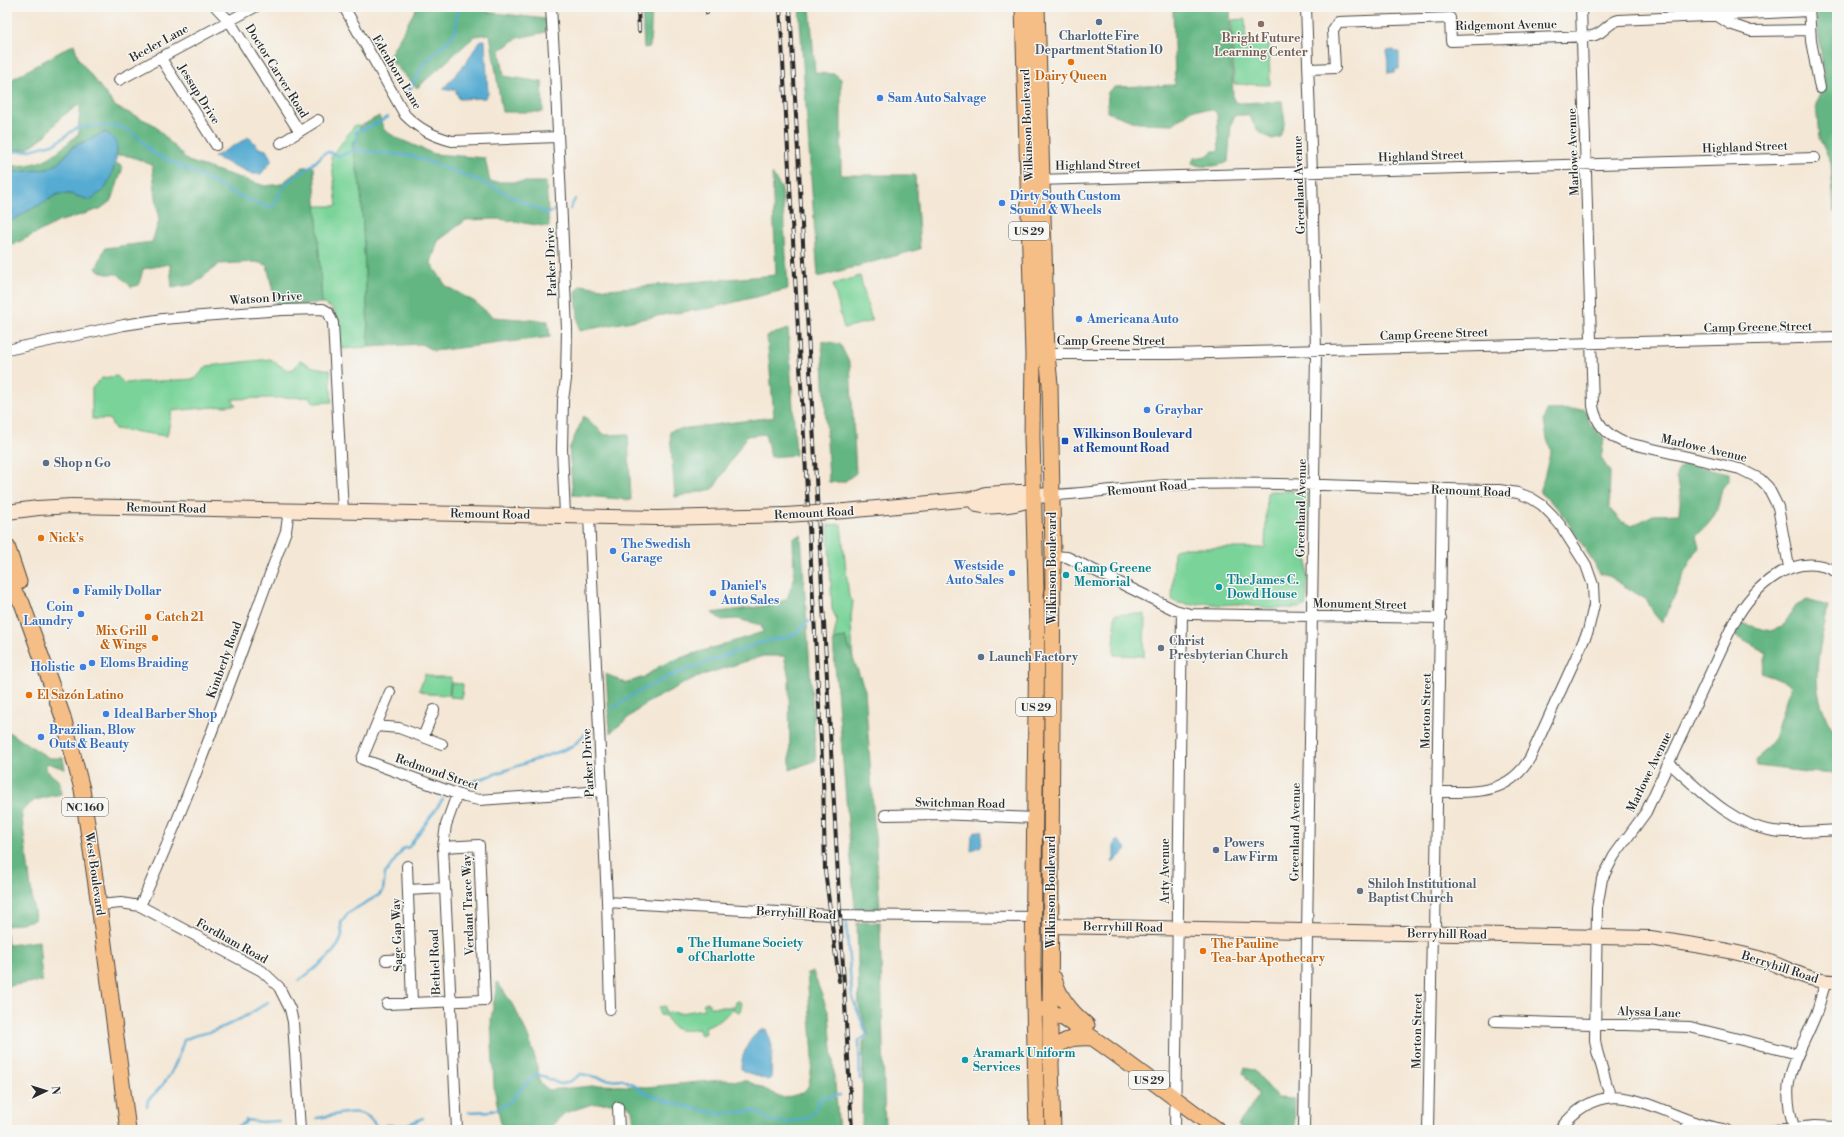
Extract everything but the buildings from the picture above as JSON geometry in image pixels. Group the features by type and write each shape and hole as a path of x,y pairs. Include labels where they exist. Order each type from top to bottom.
{"main road":[{"name":"Wilkinson Boulevard","path":"1023,7 1035,180"},
{"name":"Wilkinson Boulevard","path":"1037,7 1035,180 1040,354 1034,496 1037,624 1034,1009 1037,1130"},
{"name":"Wilkinson Boulevard","path":"1040,354 1050,384 1052,495 1052,926 1050,1070 1053,1130"},
{"name":"Remount Road","path":"7,512 60,506 664,518 845,512 972,499 985,494 1018,492 1026,492 1034,496 1052,495"},
{"name":"West Boulevard","path":"7,546 22,591 22,603"},
{"name":"West Boulevard","path":"7,573 14,592 22,603 63,717 73,752 86,810 128,1130"},
{"name":"Berryhill Road","path":"1052,926 1650,938 1727,950 1771,962 1811,979 1832,982"},
{"path":"1050,1070 1052,1054 1062,1042 1073,1038 1096,1040 1094,1032 1075,1014 1061,997 1054,980 1051,960"},
{"name":"US 29","path":"1034,1009 1050,1011 1096,1040 1218,1130"}],"street":[{"name":"Doctor Carver Road","path":"216,7 230,22 299,131"},
{"name":"Beeler Lane","path":"119,80 201,34 230,22 255,7"},
{"name":"Edenborn Lane","path":"344,7 405,116 418,128 435,137 452,141 558,137"},
{"name":"Greenland Avenue","path":"1304,1130 1316,351 1306,7"},
{"name":"Marlowe Avenue","path":"1581,7 1593,406 1597,420 1610,436 1623,442 1740,469 1760,479 1768,487 1778,507 1788,567 1759,589 1737,616 1646,812 1614,856 1602,879 1597,908 1598,936 1595,1023 1597,1051 1610,1096"},
{"name":"Parker Drive","path":"551,8 567,329 562,449 565,515"},
{"name":"Ridgemont Avenue","path":"1309,69 1335,68 1333,30 1338,22 1450,18 1451,41 1595,36 1602,32 1613,21 1619,20 1809,9"},
{"path":"1809,9 1810,30 1820,88"},
{"path":"1715,15 1730,24 1751,31 1810,30"},
{"name":"Jessup Drive","path":"160,57 216,145"},
{"path":"281,143 318,120"},
{"name":"Highland Street","path":"1035,180 1815,158"},
{"name":"Watson Drive","path":"7,350 124,325 162,319 282,310 323,309 328,312 333,323 342,511"},
{"name":"Camp Greene Street","path":"1040,354 1172,354 1316,351 1837,337"},
{"name":"Remount Road","path":"1052,495 1188,484 1315,486 1512,492 1531,498 1542,505 1561,526 1586,565 1593,585 1594,605 1588,631 1527,764 1514,777 1493,789 1478,792 1438,792"},
{"name":"Morton Street","path":"1428,1130 1438,792 1442,490"},
{"name":"Kimberly Road","path":"140,906 168,842 214,724 286,531 289,510"},
{"name":"Parker Drive","path":"589,516 608,902 610,1009"},
{"name":"Monument Street","path":"1053,556 1067,557 1118,583 1182,612 1441,618"},
{"path":"1788,567 1809,564 1820,565 1837,572"},
{"name":"Arty Avenue","path":"1175,1130 1182,612"},
{"path":"390,692 376,726 399,728 442,744"},
{"path":"423,737 434,710"},
{"name":"Redmond Street","path":"376,726 362,759 472,799 486,800 602,791"},
{"path":"1669,763 1717,804 1751,825 1772,831 1787,832 1837,830"},
{"name":"Bethel Road","path":"457,794 446,825 443,847 449,1001 457,1130"},
{"name":"Switchman Road","path":"885,815 938,814 1035,818"},
{"name":"Verdant Trace Way","path":"443,847 479,845 485,1000 449,1001"},
{"name":"Sage Gap Way","path":"407,866 412,1003"},
{"path":"408,890 445,888"},
{"name":"Berryhill Road","path":"608,902 831,915 1034,917"},
{"name":"Fordham Road","path":"99,905 121,903 140,906 262,971 279,987 286,997 293,1022 300,1130"},
{"path":"386,960 411,958"},
{"path":"1794,1129 1788,1101 1788,1086 1798,1054 1832,982"},
{"path":"387,1004 449,1001"},
{"name":"Alyssa Lane","path":"1495,1021 1690,1027 1798,1054"},
{"path":"1559,1130 1572,1115 1581,1108 1610,1096 1636,1099 1689,1120 1727,1130"},
{"path":"618,1107 619,1130"},
{"path":"1686,1130 1689,1120"},
{"path":"1774,1130 1814,1126 1837,1127"}],"green space":[{"path":"417,7 487,7 487,12 545,19 546,32 518,38 500,50 504,76 542,82 543,112 502,112 490,34 475,36 417,88 388,58"},
{"path":"642,7 652,7 650,47 644,48"},
{"path":"799,7 810,7 815,73 835,74 841,79 841,175 915,175 920,249 818,277"},
{"path":"1173,7 1230,7 1233,98 1235,102 1240,103 1282,101 1285,122 1280,137 1272,139 1259,132 1248,115 1235,115 1231,124 1228,162 1215,166 1200,166 1192,163 1194,158 1207,156 1212,151 1219,151 1217,114 1213,110 1194,109 1173,124 1138,123 1107,112 1108,92 1115,87 1175,85"},
{"path":"1815,7 1837,7 1837,212 1834,212 1831,162 1819,138 1816,104 1825,84"},
{"path":"1245,19 1246,44 1269,44 1270,85 1234,84 1232,20"},
{"path":"74,44 79,60 116,107 153,124 188,161 265,186 281,184 303,167 314,167 322,303 276,306 267,265 256,262 219,264 194,284 172,288 170,264 143,269 139,285 131,287 118,274 106,274 96,269 105,248 152,242 159,221 152,165 130,156 116,156 116,144 106,132 73,146 59,163 48,169 7,173 7,166 30,164 47,158 62,148 79,133 78,126 80,104 60,118 46,135 27,149 7,150 7,82"},
{"path":"379,116 384,130 397,138 434,154 485,158 490,182 546,182 549,227 499,219 466,220 438,241 431,263 446,286 475,302 493,317 548,321 550,337 434,351 421,344 369,347 361,190 352,144 361,126"},
{"path":"355,125 361,126 353,144 361,190 369,347 340,349 337,317 333,309 322,303 316,206 337,206 331,157"},
{"path":"114,162 123,167 112,200 100,209 58,222 7,248 7,223 58,194 70,194 90,200 104,188 111,174"},
{"path":"772,174 782,189 788,289 711,308 668,314 579,331 576,292 581,285 609,289 776,275"},
{"path":"860,276 872,321 844,328 833,284"},
{"path":"788,329 796,455 771,457 765,434 747,436 713,489 675,497 670,432 673,430 774,417 767,336"},
{"path":"822,341 840,344 850,364 856,473 844,482 829,482"},
{"path":"270,359 287,370 294,369 300,360 313,367 330,370 332,402 314,403 310,397 232,399 236,405 172,411 167,436 115,429 109,419 92,419 92,388 102,378 117,376 124,383 195,379 207,366"},
{"path":"1585,409 1590,424 1604,439 1601,458 1610,472 1609,508 1621,521 1632,526 1653,515 1679,514 1680,489 1676,476 1684,464 1729,473 1729,482 1722,488 1715,515 1696,536 1699,548 1694,553 1662,623 1654,614 1647,600 1608,576 1598,573 1595,564 1559,509 1540,493 1551,450 1547,439 1544,420 1546,410"},
{"path":"584,416 605,435 628,434 631,500 573,495 569,449"},
{"path":"1270,491 1301,491 1308,494 1307,597 1305,606 1299,608 1269,608 1236,604 1220,605 1204,603 1193,605 1177,603 1172,600 1174,552 1177,548 1265,548 1267,493"},
{"path":"841,524 849,597 853,601 851,617 853,661 845,637 833,641 837,621 832,609 828,525"},
{"path":"801,535 816,760 790,770 789,678 784,656 763,656 696,677 645,704 610,733 606,674 626,683 644,677 660,666 677,659 763,632 761,625 737,619 722,620 712,613 772,605 787,599 794,579 793,538"},
{"path":"1807,600 1828,606 1818,659 1817,685 1824,712 1831,726 1837,733 1837,774 1757,766 1756,761 1774,738 1791,685 1761,672 1767,653 1735,636 1741,623 1770,631 1782,627 1796,606"},
{"path":"1115,614 1145,614 1144,656 1114,655"},
{"path":"845,637 865,690 880,909 855,908 833,641"},
{"path":"425,674 434,677 451,677 449,695 429,694 419,690"},
{"path":"451,683 463,684 462,698 450,697"},
{"path":"7,731 49,758 63,758 65,769 47,763 45,769 60,782 61,794 35,800 21,811 35,920 7,926"},
{"path":"880,922 885,1130 862,1130 863,1041 869,1037 859,1006 857,923"},
{"path":"7,934 8,945 39,941 42,981 7,986"},
{"path":"813,972 829,1014 839,1130 744,1130 733,1125 729,1130 635,1130 632,1110 624,1102 592,1104 565,1113 547,1130 502,1130 494,1087 491,1020 497,982 513,1005 525,1030 538,1069 540,1083 549,1090 603,1085 646,1087 720,1080 747,1081 784,1098 802,1093 809,1086 813,1057 807,973"},
{"path":"739,1001 742,1003 740,1011 738,1012 733,1009 722,1019 705,1027 706,1033 701,1035 698,1029 678,1030 671,1025 666,1016 660,1015 659,1007 665,1006 665,1012 681,1013 704,1009 703,1004 707,1002 709,1003 710,1007 735,1007 736,1002"},
{"path":"1245,1068 1254,1070 1278,1098 1295,1099 1294,1130 1244,1130 1238,1125 1258,1097 1258,1093 1243,1073"}],"water":[{"path":"485,40 488,94 485,98 459,99 455,89 443,89 467,62 479,41"},
{"path":"1394,50 1395,52 1399,52 1399,69 1395,69 1395,72 1388,73 1387,51"},
{"path":"106,132 115,141 117,154 111,175 103,191 90,200 70,194 58,194 7,223 7,173 48,169 59,163 73,147"},
{"path":"249,137 259,148 266,150 272,160 261,174 253,174 214,157"},
{"path":"976,831 982,831 981,846 971,851 972,835"},
{"path":"1118,840 1127,849 1113,863 1114,844"},
{"path":"766,1029 772,1046 771,1078 768,1080 741,1069 741,1063 745,1051 751,1039 756,1034"}],"waterway":[{"path":"409,90 423,64 451,38 456,29 457,14 460,7"},
{"path":"354,150 357,144 356,132 388,117"},
{"path":"7,152 26,151 56,143 75,129 83,127 99,125 122,127 137,136 153,153 209,180 230,192 269,208 274,204 285,185 315,163 324,153 329,152 339,156 354,150 413,156 478,180 548,214 555,210"},
{"path":"570,209 575,199"},
{"path":"613,708 632,695 670,676 762,642 794,635 809,621"},
{"path":"458,788 572,747 586,733"},
{"path":"299,981 324,961 336,948 342,935 341,923 348,913 379,895 383,891 385,874 403,849 409,847 443,799"},
{"path":"846,921 852,996 867,1035 859,1041 860,1079"},
{"path":"147,1107 148,1100 162,1086 171,1073 184,1040 192,1036 216,1030 249,1014 268,1002"},
{"path":"469,1112 491,1111 498,1109 512,1100 522,1087 537,1074 562,1084 573,1080 581,1074 610,1080 622,1079 633,1084 641,1091 673,1103 718,1114 755,1111 769,1120 784,1123 808,1118 817,1108 820,1098 840,1095"},
{"path":"317,1118 343,1113 359,1113 367,1116 373,1121 378,1130"},
{"path":"380,1130 387,1125 406,1125 423,1118"},
{"path":"234,1130 238,1126 245,1123 246,1120 262,1122 279,1121"},
{"path":"145,1123 144,1127 161,1130"}],"railway":[{"path":"638,7 639,31"},
{"path":"707,7 707,13"},
{"path":"780,7 823,777 825,870 839,981"},
{"path":"790,7 852,1130"}],"place":[{"name":"Charlotte Fire Department Station 10","path":"1099,22"},
{"name":"Bright Future Learning Center","path":"1261,24"},
{"name":"Dairy Queen","path":"1071,62"},
{"name":"Sam Auto Salvage","path":"880,98"},
{"name":"Dirty South Custom Sound & Wheels","path":"1002,203"},
{"name":"Americana Auto","path":"1079,319"},
{"name":"Graybar","path":"1147,410"},
{"name":"Wilkinson Boulevard at Remount Road","path":"1065,441"},
{"name":"Shop n Go","path":"46,463"},
{"name":"Nick's","path":"41,538"},
{"name":"The Swedish Garage","path":"613,551"},
{"name":"Westside Auto Sales","path":"1012,573"},
{"name":"Camp Greene Memorial","path":"1066,575"},
{"name":"The James C. Dowd House","path":"1219,587"},
{"name":"Family Dollar","path":"76,591"},
{"name":"Daniel's Auto Sales","path":"713,593"},
{"name":"Coin Laundry","path":"81,614"},
{"name":"Catch 21","path":"148,617"},
{"name":"Mix Grill & Wings","path":"155,638"},
{"name":"Christ Presbyterian Church","path":"1161,648"},
{"name":"Launch Factory","path":"981,657"},
{"name":"Eloms Braiding","path":"92,663"},
{"name":"Holistic","path":"83,667"},
{"name":"El Sazón Latino","path":"29,695"},
{"name":"Ideal Barber Shop","path":"106,714"},
{"name":"Brazilian, Blow Outs & Beauty","path":"41,737"},
{"name":"Powers Law Firm","path":"1216,850"},
{"name":"Shiloh Institutional Baptist Church","path":"1360,891"},
{"name":"The Humane Society of Charlotte","path":"680,950"},
{"name":"The Pauline Tea-bar Apothecary","path":"1203,951"},
{"name":"Aramark Uniform Services","path":"965,1060"}]}
